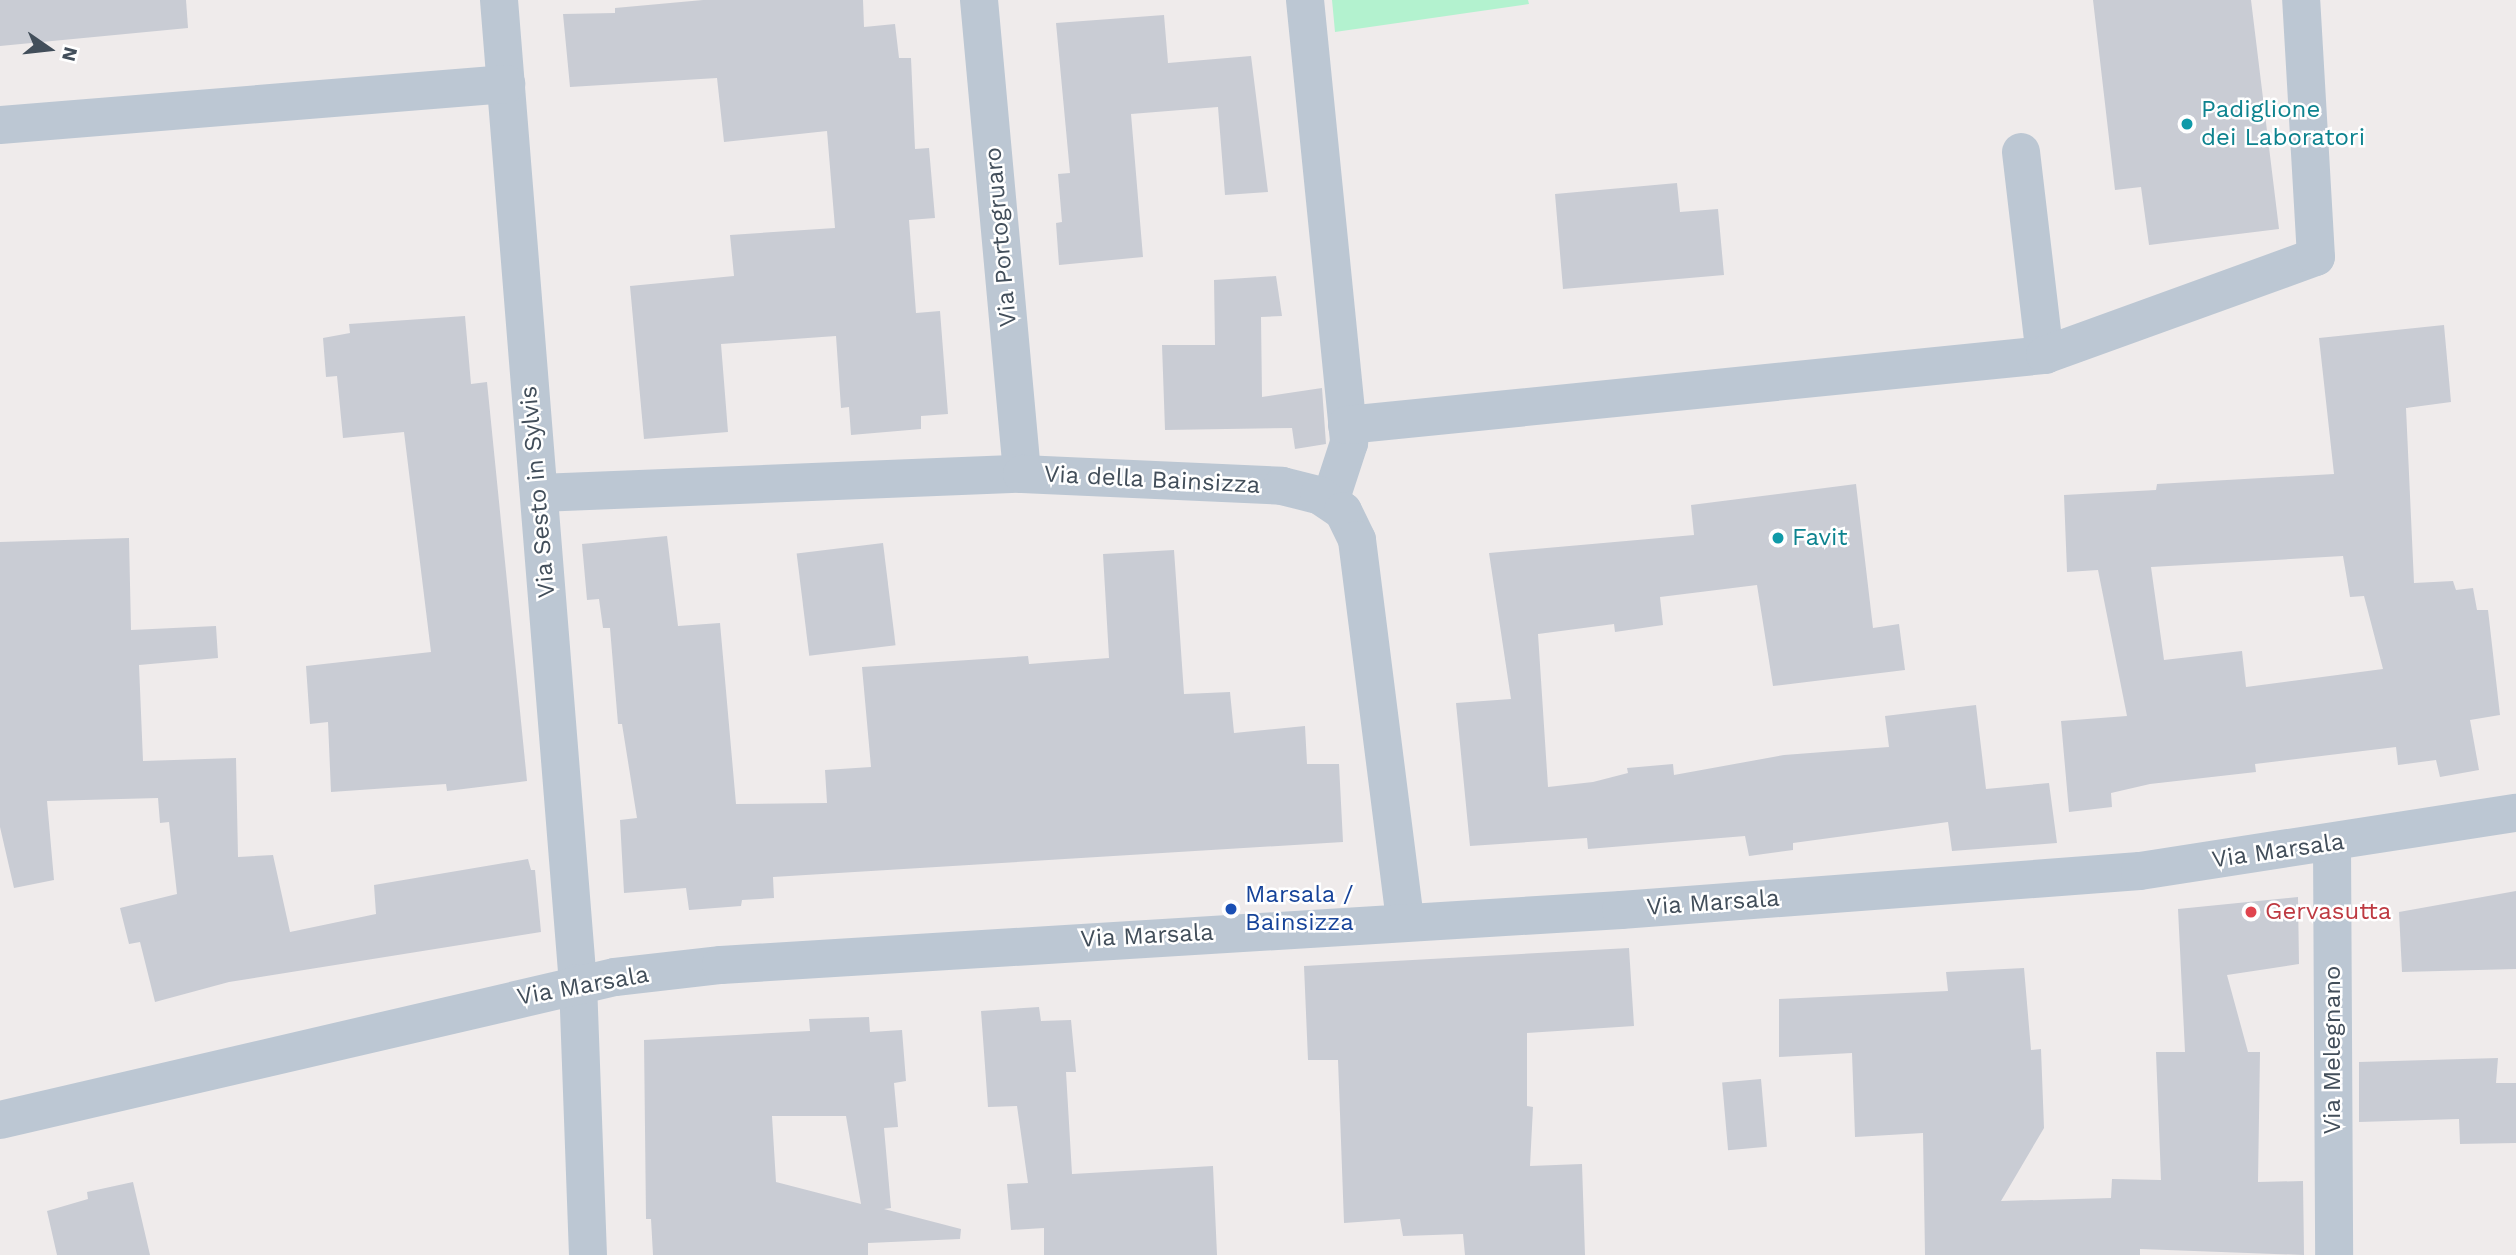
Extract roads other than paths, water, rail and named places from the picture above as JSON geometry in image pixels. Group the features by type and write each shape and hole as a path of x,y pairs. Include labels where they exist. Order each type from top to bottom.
{"street":[{"name":"Via Sesto in Sylvis","path":"499,0 578,983 588,1255"},
{"name":"Via Portogruaro","path":"979,0 1022,474"},
{"path":"1305,0 1349,443 1330,501 1343,511 1357,540 1405,922"},
{"path":"1347,425 2045,355 2316,257 2301,0"},
{"path":"0,125 506,84"},
{"path":"2021,152 2045,355"},
{"name":"Via della Bainsizza","path":"539,493 1022,474 1282,486 1330,501"},
{"name":"Via Marsala","path":"0,1120 578,983 735,964 1405,922 2140,871 2332,844 2516,813"},
{"name":"Via Melegnano","path":"2332,844 2334,1255"}],"place":[{"name":"Padiglione dei Laboratori","path":"2187,124"},
{"name":"Favit","path":"1778,538"},
{"name":"Marsala / Bainsizza","path":"1231,909"},
{"name":"Gervasutta","path":"2251,912"}]}
